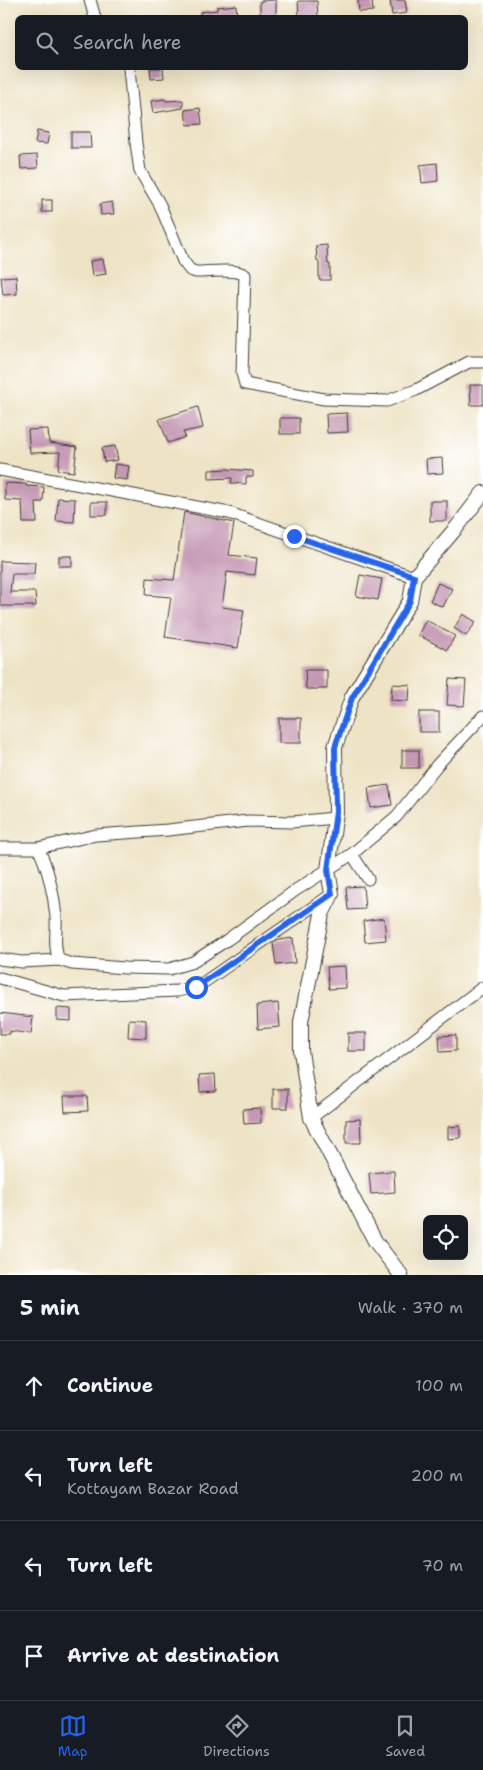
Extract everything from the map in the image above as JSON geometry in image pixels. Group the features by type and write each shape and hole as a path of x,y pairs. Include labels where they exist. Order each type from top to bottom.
{"main road":[{"path":"401,1275 375,1241 311,1118 301,1051 301,1022 322,914 332,894 328,872 335,818 335,747 352,698 410,601 414,576 458,527 483,492"}],"street":[{"path":"90,0 94,15"},
{"path":"129,70 140,171 160,205 183,261 190,270 196,272 233,271 246,275 242,373 245,384 324,399 386,401 416,390 469,362 483,362"},
{"path":"0,470 229,513 414,576"},
{"path":"0,959 22,962 59,960 72,964 169,969 193,962 296,890 328,872 397,816 437,765 483,716"},
{"path":"0,848 38,848 96,835 248,821 292,822 335,818"},
{"path":"38,848 44,861 56,918 55,944 59,960"},
{"path":"352,854 368,879"},
{"path":"0,978 64,996 177,991 196,987 332,894"},
{"path":"311,1118 483,987"}],"building":[{"path":"276,0 276,15 260,15 260,1"},
{"path":"358,0 372,0 373,11 359,12"},
{"path":"390,0 405,0 407,13 392,15"},
{"path":"298,1 317,1 318,15 299,15"},
{"path":"236,5 237,15 200,15 200,12 217,10 217,7"},
{"path":"150,70 163,70 164,78 151,79"},
{"path":"165,99 166,101 183,100 183,108 153,113 151,101"},
{"path":"200,108 202,124 187,125 185,110"},
{"path":"37,131 49,133 47,144 35,143"},
{"path":"71,132 90,132 91,148 71,148"},
{"path":"37,155 38,168 21,169 20,156"},
{"path":"437,163 438,181 422,183 420,165"},
{"path":"42,200 52,200 52,212 42,212"},
{"path":"112,202 114,214 101,215 100,204"},
{"path":"327,245 330,280 319,280 319,261 317,261 316,246"},
{"path":"103,259 106,274 92,276 90,261"},
{"path":"16,276 17,294 3,295 1,277"},
{"path":"470,385 483,385 483,405 471,405"},
{"path":"198,407 203,428 183,432 185,437 168,443 159,419"},
{"path":"347,413 348,432 327,433 326,414"},
{"path":"280,418 299,418 299,434 280,434"},
{"path":"48,429 49,443 77,447 74,472 58,470 60,452 30,453 28,430"},
{"path":"115,446 118,460 104,462 102,448"},
{"path":"442,458 443,473 427,474 426,459"},
{"path":"115,464 129,466 127,480 113,478"},
{"path":"209,470 253,471 253,477 246,477 246,484 231,483 232,478 209,479"},
{"path":"5,483 44,487 43,502 36,502 37,523 23,523 22,501 5,500"},
{"path":"58,498 75,499 74,522 56,521"},
{"path":"430,501 447,501 447,521 430,521"},
{"path":"91,502 107,502 107,515 91,515"},
{"path":"184,512 234,523 229,555 257,558 255,575 227,572 222,607 244,610 238,648 165,637 171,597 146,595 147,578 174,580"},
{"path":"59,556 72,556 72,566 59,566"},
{"path":"0,561 35,562 34,574 12,574 10,592 35,592 36,606 0,606"},
{"path":"360,575 382,579 378,600 356,596"},
{"path":"438,583 452,589 443,607 430,601"},
{"path":"463,614 476,622 466,636 454,628"},
{"path":"426,620 455,636 447,650 418,635"},
{"path":"305,670 327,670 327,689 306,689"},
{"path":"449,679 466,680 464,706 447,705"},
{"path":"392,684 410,685 409,701 391,700"},
{"path":"419,712 439,712 439,732 419,732"},
{"path":"279,718 301,718 301,743 279,743"},
{"path":"402,750 419,750 419,768 402,768"},
{"path":"389,785 392,805 371,808 368,788"},
{"path":"363,886 365,909 348,910 346,887"},
{"path":"384,918 386,940 365,942 363,921"},
{"path":"293,938 295,963 276,965 273,943"},
{"path":"345,966 346,988 329,989 327,967"},
{"path":"278,1003 280,1027 258,1029 257,1005"},
{"path":"57,1008 71,1009 71,1021 57,1020"},
{"path":"0,1013 33,1017 31,1034 10,1031 10,1034 0,1034"},
{"path":"129,1019 146,1020 146,1038 128,1037"},
{"path":"348,1033 366,1033 366,1051 348,1051"},
{"path":"456,1035 456,1051 440,1052 439,1036"},
{"path":"215,1074 216,1091 200,1092 199,1075"},
{"path":"273,1089 288,1089 288,1108 273,1108"},
{"path":"64,1096 87,1096 88,1111 65,1112"},
{"path":"260,1108 261,1123 244,1124 243,1109"},
{"path":"360,1119 361,1143 346,1143 346,1120"},
{"path":"460,1126 460,1138 448,1139 448,1127"},
{"path":"394,1171 395,1192 371,1194 369,1173"}],"route":[{"path":"196,987 332,894 328,870 336,812 335,747 352,698 410,601 414,576 294,536"}]}
